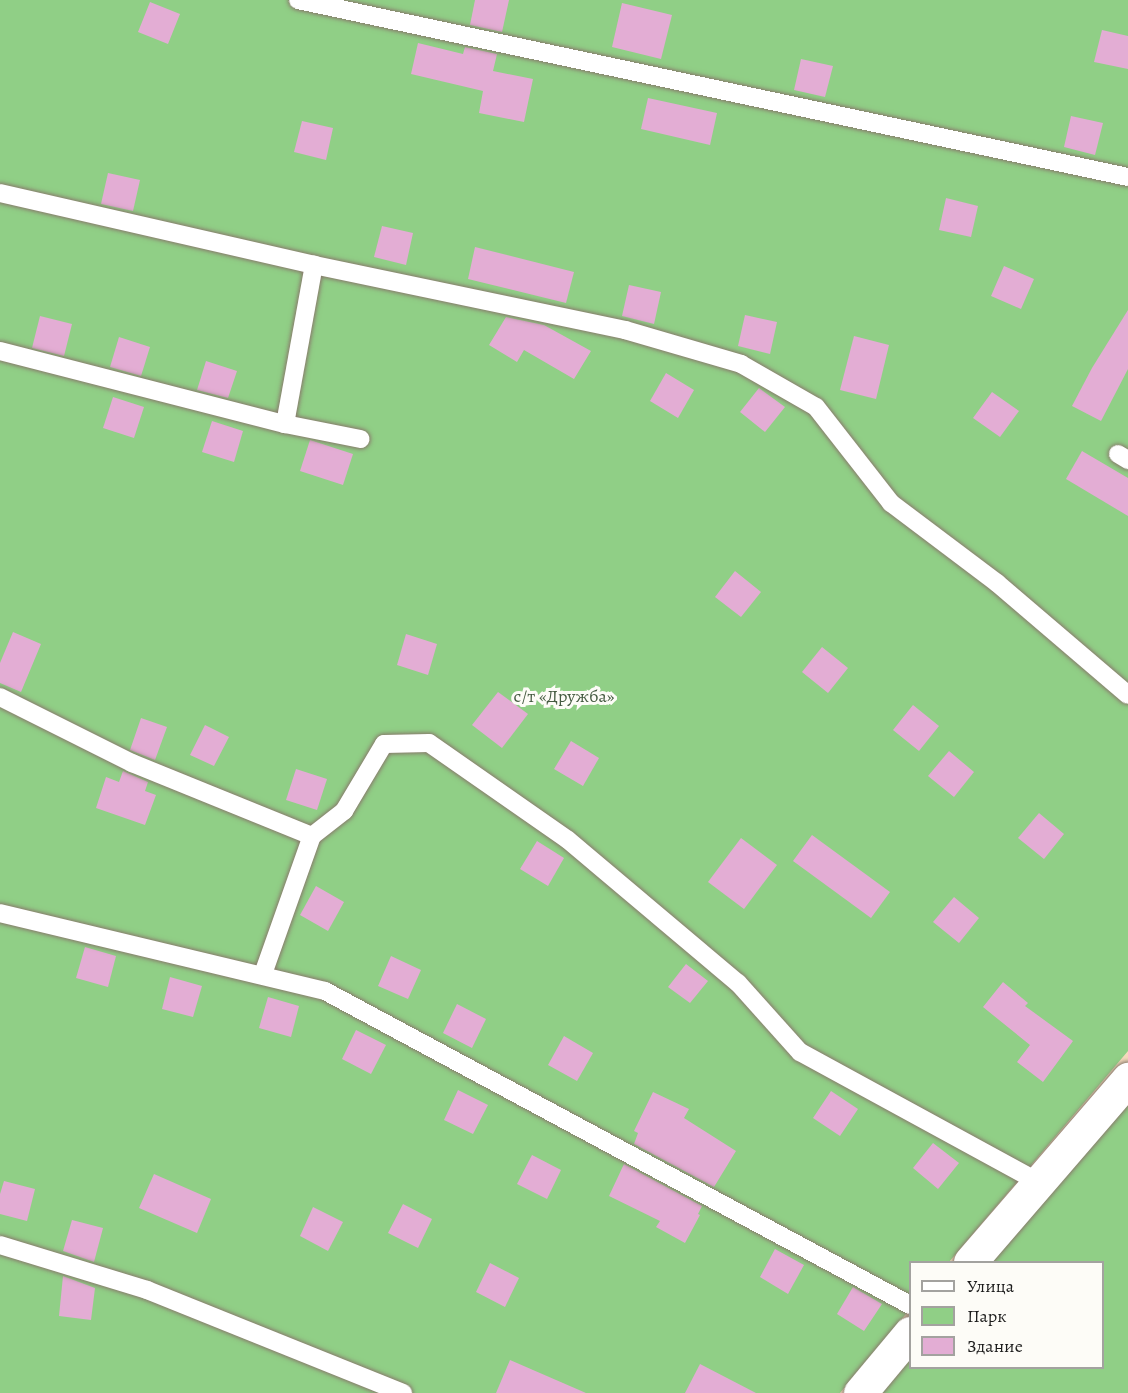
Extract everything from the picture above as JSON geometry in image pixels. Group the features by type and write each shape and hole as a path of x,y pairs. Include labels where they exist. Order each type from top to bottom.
{"street":[{"path":"972,1261 1128,1079"},
{"path":"860,1393 909,1334"}],"lane":[{"path":"298,0 1128,177"},
{"path":"0,193 314,265 625,330 741,364 816,407 891,503 997,583 1128,695"},
{"path":"285,424 314,265"},
{"path":"0,351 285,424 361,439"},
{"path":"0,697 132,763 312,836"},
{"path":"263,974 312,836 344,811 384,744 429,743 577,848 738,983 800,1052 1038,1182"},
{"path":"0,913 263,974 325,991 909,1304"},
{"path":"0,1245 147,1290 403,1393"}],"green space":[{"name":"с/т «Дружба»","path":"0,0 1128,0 1128,1051 950,1261 909,1261 909,1310 840,1393 0,1393"},
{"path":"1128,1105 1128,1393 874,1393 909,1353 909,1369 1104,1369 1104,1261 990,1261"}],"building":[{"path":"475,0 509,0 502,32 470,25"},
{"path":"150,2 180,14 168,44 138,32"},
{"path":"622,3 672,15 661,59 612,47"},
{"path":"1102,30 1128,36 1128,69 1094,62"},
{"path":"418,43 463,54 465,47 497,54 493,71 533,79 524,122 479,113 483,91 411,74"},
{"path":"801,59 833,66 825,97 794,90"},
{"path":"648,98 717,113 710,145 641,129"},
{"path":"1071,116 1103,123 1095,155 1064,147"},
{"path":"302,121 333,128 326,160 294,152"},
{"path":"108,173 140,180 133,211 101,204"},
{"path":"946,198 978,206 971,237 939,230"},
{"path":"382,226 413,233 406,265 374,257"},
{"path":"475,247 574,272 566,303 468,279"},
{"path":"1004,266 1034,279 1021,309 991,296"},
{"path":"629,285 661,292 654,324 622,316"},
{"path":"1128,310 1128,369 1101,421 1072,406 1092,368"},
{"path":"745,315 777,322 770,354 738,346"},
{"path":"40,316 72,324 64,356 32,348"},
{"path":"506,317 544,325 591,351 574,379 524,350 517,362 489,345"},
{"path":"854,336 889,345 876,399 840,390"},
{"path":"119,337 150,347 141,376 110,367"},
{"path":"206,361 237,371 228,398 197,390"},
{"path":"666,373 694,390 678,418 650,401"},
{"path":"759,388 785,407 765,432 740,412"},
{"path":"992,392 1019,411 1000,437 973,418"},
{"path":"113,397 144,407 134,438 103,428"},
{"path":"212,421 243,431 234,462 202,452"},
{"path":"310,440 353,454 343,485 300,471"},
{"path":"1082,451 1128,478 1128,516 1066,479"},
{"path":"735,571 761,592 741,617 715,597"},
{"path":"13,632 41,644 21,692 0,683 0,663"},
{"path":"406,634 437,644 428,675 397,665"},
{"path":"822,647 848,668 828,693 802,672"},
{"path":"498,692 528,714 502,748 472,725"},
{"path":"913,705 939,726 919,751 893,730"},
{"path":"141,718 167,727 155,760 130,750"},
{"path":"205,725 229,737 214,766 190,755"},
{"path":"571,741 599,758 583,786 554,769"},
{"path":"949,751 974,772 954,797 928,776"},
{"path":"296,769 327,779 317,810 286,800"},
{"path":"123,771 148,782 145,791 156,795 145,825 96,808 106,777 119,782"},
{"path":"1039,813 1064,834 1044,859 1018,838"},
{"path":"812,835 890,892 871,918 793,861"},
{"path":"741,838 777,865 744,909 708,882"},
{"path":"537,841 564,858 548,886 520,869"},
{"path":"316,886 344,902 328,931 300,915"},
{"path":"954,897 979,918 959,943 933,922"},
{"path":"85,947 116,956 108,987 76,978"},
{"path":"391,956 421,970 408,999 378,986"},
{"path":"686,964 708,981 690,1003 668,987"},
{"path":"170,977 202,986 193,1017 162,1009"},
{"path":"1003,982 1028,1003 1025,1006 1073,1041 1043,1082 1017,1062 1030,1045 983,1007"},
{"path":"268,997 299,1006 291,1037 259,1028"},
{"path":"457,1004 486,1019 472,1048 443,1033"},
{"path":"356,1030 386,1045 371,1074 342,1059"},
{"path":"564,1036 593,1053 577,1081 548,1065"},
{"path":"458,1090 488,1105 473,1134 444,1120"},
{"path":"831,1091 858,1109 840,1136 813,1118"},
{"path":"653,1092 689,1109 684,1118 736,1151 714,1187 634,1144 638,1133 634,1131"},
{"path":"933,1143 959,1163 938,1189 913,1168"},
{"path":"532,1155 561,1170 547,1199 517,1184"},
{"path":"624,1164 702,1206 698,1214 700,1215 685,1243 656,1227 660,1221 609,1196"},
{"path":"154,1174 211,1199 197,1233 139,1208"},
{"path":"4,1181 35,1189 27,1221 0,1214 0,1194"},
{"path":"403,1204 432,1219 418,1248 388,1233"},
{"path":"313,1207 343,1222 328,1251 300,1236"},
{"path":"72,1220 103,1228 94,1262 63,1251"},
{"path":"775,1249 804,1265 788,1294 760,1277"},
{"path":"490,1263 519,1278 505,1307 476,1292"},
{"path":"63,1276 95,1288 91,1320 59,1316"},
{"path":"853,1287 882,1304 864,1331 837,1314"},
{"path":"510,1360 586,1393 496,1393"},
{"path":"700,1364 756,1393 685,1393"}]}
